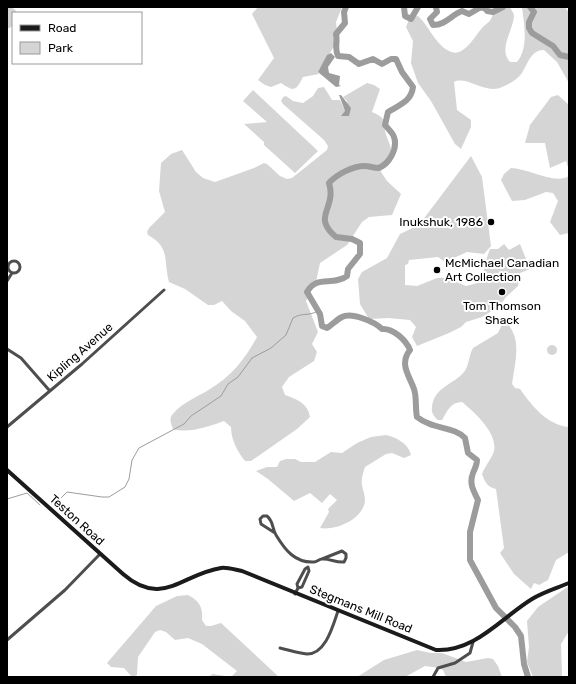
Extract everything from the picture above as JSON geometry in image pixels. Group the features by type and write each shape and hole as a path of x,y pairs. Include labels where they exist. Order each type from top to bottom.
{"street":[{"path":"16,261 19,263 20,269 18,272 12,273 9,270 9,264 16,261"},
{"path":"7,282 12,273"},
{"name":"Kipling Avenue","path":"7,427 49,390 82,364 164,290"},
{"path":"7,349 21,358 49,390"},
{"name":"Teston Road","path":"7,470 100,554 135,583"},
{"path":"274,533 271,519 267,516 263,516 260,519 261,524 274,533 290,555 301,560 317,562 322,559 342,551 346,554 344,562 322,559"},
{"path":"7,640 65,590 100,554"},
{"path":"295,594 298,588 302,587 309,572 309,562"},
{"name":"Stegmans Mill Road","path":"135,583 149,588 168,588 199,574 222,567 242,571 295,594 436,650 452,650 473,642 536,597 569,583"},
{"path":"280,648 301,653 314,653 322,647 326,641 338,611"},
{"path":"433,677 438,668 455,663 470,652 473,642"}],"green space":[{"path":"7,7 12,7 17,12 12,12 12,26 7,29"},
{"path":"258,7 342,7 336,22 338,40 318,72 319,74 303,77 294,89 281,83 271,87 258,80 274,58 252,14"},
{"path":"494,7 510,7 514,14 505,51 510,62 517,62 523,50 525,36 522,7 565,7 569,13 569,83 557,62 544,50 536,52 530,58 522,73 513,82 502,87 489,89 465,81 454,82 457,110 471,120 471,127 461,149 455,144 431,101 418,83 411,63 413,41 406,27 410,17 418,16 444,48 454,53 459,52 468,46 490,20"},
{"path":"367,83 380,89 372,112 383,119 391,149 381,172 387,181 401,194 392,215 369,217 362,222 347,245 320,263 316,282 306,301 318,332 312,344 317,352 314,361 289,377 282,387 285,395 301,402 307,408 310,417 297,429 251,461 245,461 235,445 231,427 224,421 199,429 185,431 173,429 170,420 176,410 218,384 231,373 243,360 257,337 245,321 231,311 222,301 214,305 208,305 185,289 169,282 163,250 155,240 148,235 147,232 165,212 159,191 161,163 171,154 182,150 196,172 203,178 215,182 264,163 280,176 287,179 292,178 327,150 328,146 324,140 283,104 281,101 283,97 286,96 293,101 303,103 313,96 318,88 324,87 332,100 340,100 345,111 345,117 347,101 343,97"},
{"path":"253,90 318,151 295,173 264,145 264,142 244,124 267,122 243,101"},
{"path":"558,95 569,105 569,170 566,161 550,168 545,143 525,143 530,125 551,97"},
{"path":"471,156 482,177 491,246 484,254 467,252 445,262 438,257 409,260 408,264 405,265 405,285 417,286 437,278 447,278 466,286 485,281 484,269 490,249 498,249 504,244 509,250 520,244 530,269 520,273 518,286 506,297 500,306 482,317 466,322 461,327 449,333 417,346 412,337 416,327 410,320 388,318 369,319 360,304 358,279 362,272 387,258 400,234 419,225"},
{"path":"511,168 556,179 569,176 569,233 560,235 550,222 558,201 553,193 546,192 525,200 512,201 501,180 504,174"},
{"path":"505,321 511,328 516,343 516,359 512,384 515,388 520,389 535,408 547,419 554,423 569,427 569,552 556,560 548,580 539,585 534,583 531,589 514,574 500,553 504,548 496,489 487,484 482,474 494,451 494,444 489,430 473,411 462,402 452,405 442,420 438,420 432,411 433,400 436,395 466,370 473,348 498,333 503,322"},
{"path":"552,345 557,350 552,355 547,350"},
{"path":"386,435 394,437 405,444 411,455 404,458 392,453 386,454 365,467 362,480 365,499 363,507 354,518 341,526 334,528 320,528 329,512 328,509 337,500 330,494 322,503 310,493 294,501 256,471 267,467 277,467 280,461 286,459 295,459 301,462 315,462 331,452 342,453 357,443 371,437"},
{"path":"569,586 569,631 561,644 562,677 533,677 527,662 529,647 527,621 538,607"},
{"path":"188,595 200,605 202,620 206,626 221,623 279,677 231,677 237,671 202,644 188,638 175,640 166,632 160,630 155,632 138,657 137,675 132,677 124,668 111,667 107,663 156,606 177,596"},
{"path":"417,650 431,653 442,653 466,662 488,658 493,659 498,666 502,677 446,677 443,670 440,668 425,666 405,677 357,677 384,660"},
{"path":"213,674 231,677 207,677"}],"shaded area":[{"path":"331,53 335,57 328,67 329,73 340,76 339,85 341,86 336,87 318,72 327,55"},
{"path":"339,95 341,95 351,108 349,116 341,116 345,111"}],"waterway":[{"path":"346,7 344,12 345,23 336,34 336,50 338,56 349,57 359,64 373,59 382,64 391,59 396,59 402,72 413,87 407,100 388,112 385,125 393,134 395,141 394,151 389,160 378,168 360,166 350,169 329,183 331,192 325,223 336,237 352,239 360,243 360,254 348,269 347,276 336,281 315,283 307,292 320,314 322,326 327,328 342,317 351,316 369,321 382,329 390,330 399,335 410,350 405,360 405,365 415,392 417,417 430,424 455,431 465,438 468,453 477,460 471,480 473,490 478,500 470,532 470,560 496,608 515,627 521,636 524,664 528,677"},
{"path":"404,7 405,16 411,19 418,7"},
{"path":"436,7 437,12 430,19 433,25 438,25 445,22 462,11 469,14 481,7"},
{"path":"481,7 487,11 493,12 503,7"},
{"path":"530,7 534,12 529,22 529,28 532,33 553,46 560,55 569,57"},
{"path":"52,504 58,501 67,492 109,497 125,487 129,479 132,460 139,448 184,424 191,416 221,396 228,384 238,377 252,358 271,348 286,335 293,318 318,311"},
{"path":"7,499 27,493 40,505"}],"place":[{"name":"Inukshuk, 1986","path":"491,222"},
{"name":"McMichael Canadian Art Collection","path":"437,270"},
{"name":"Tom Thomson Shack","path":"502,292"}]}
